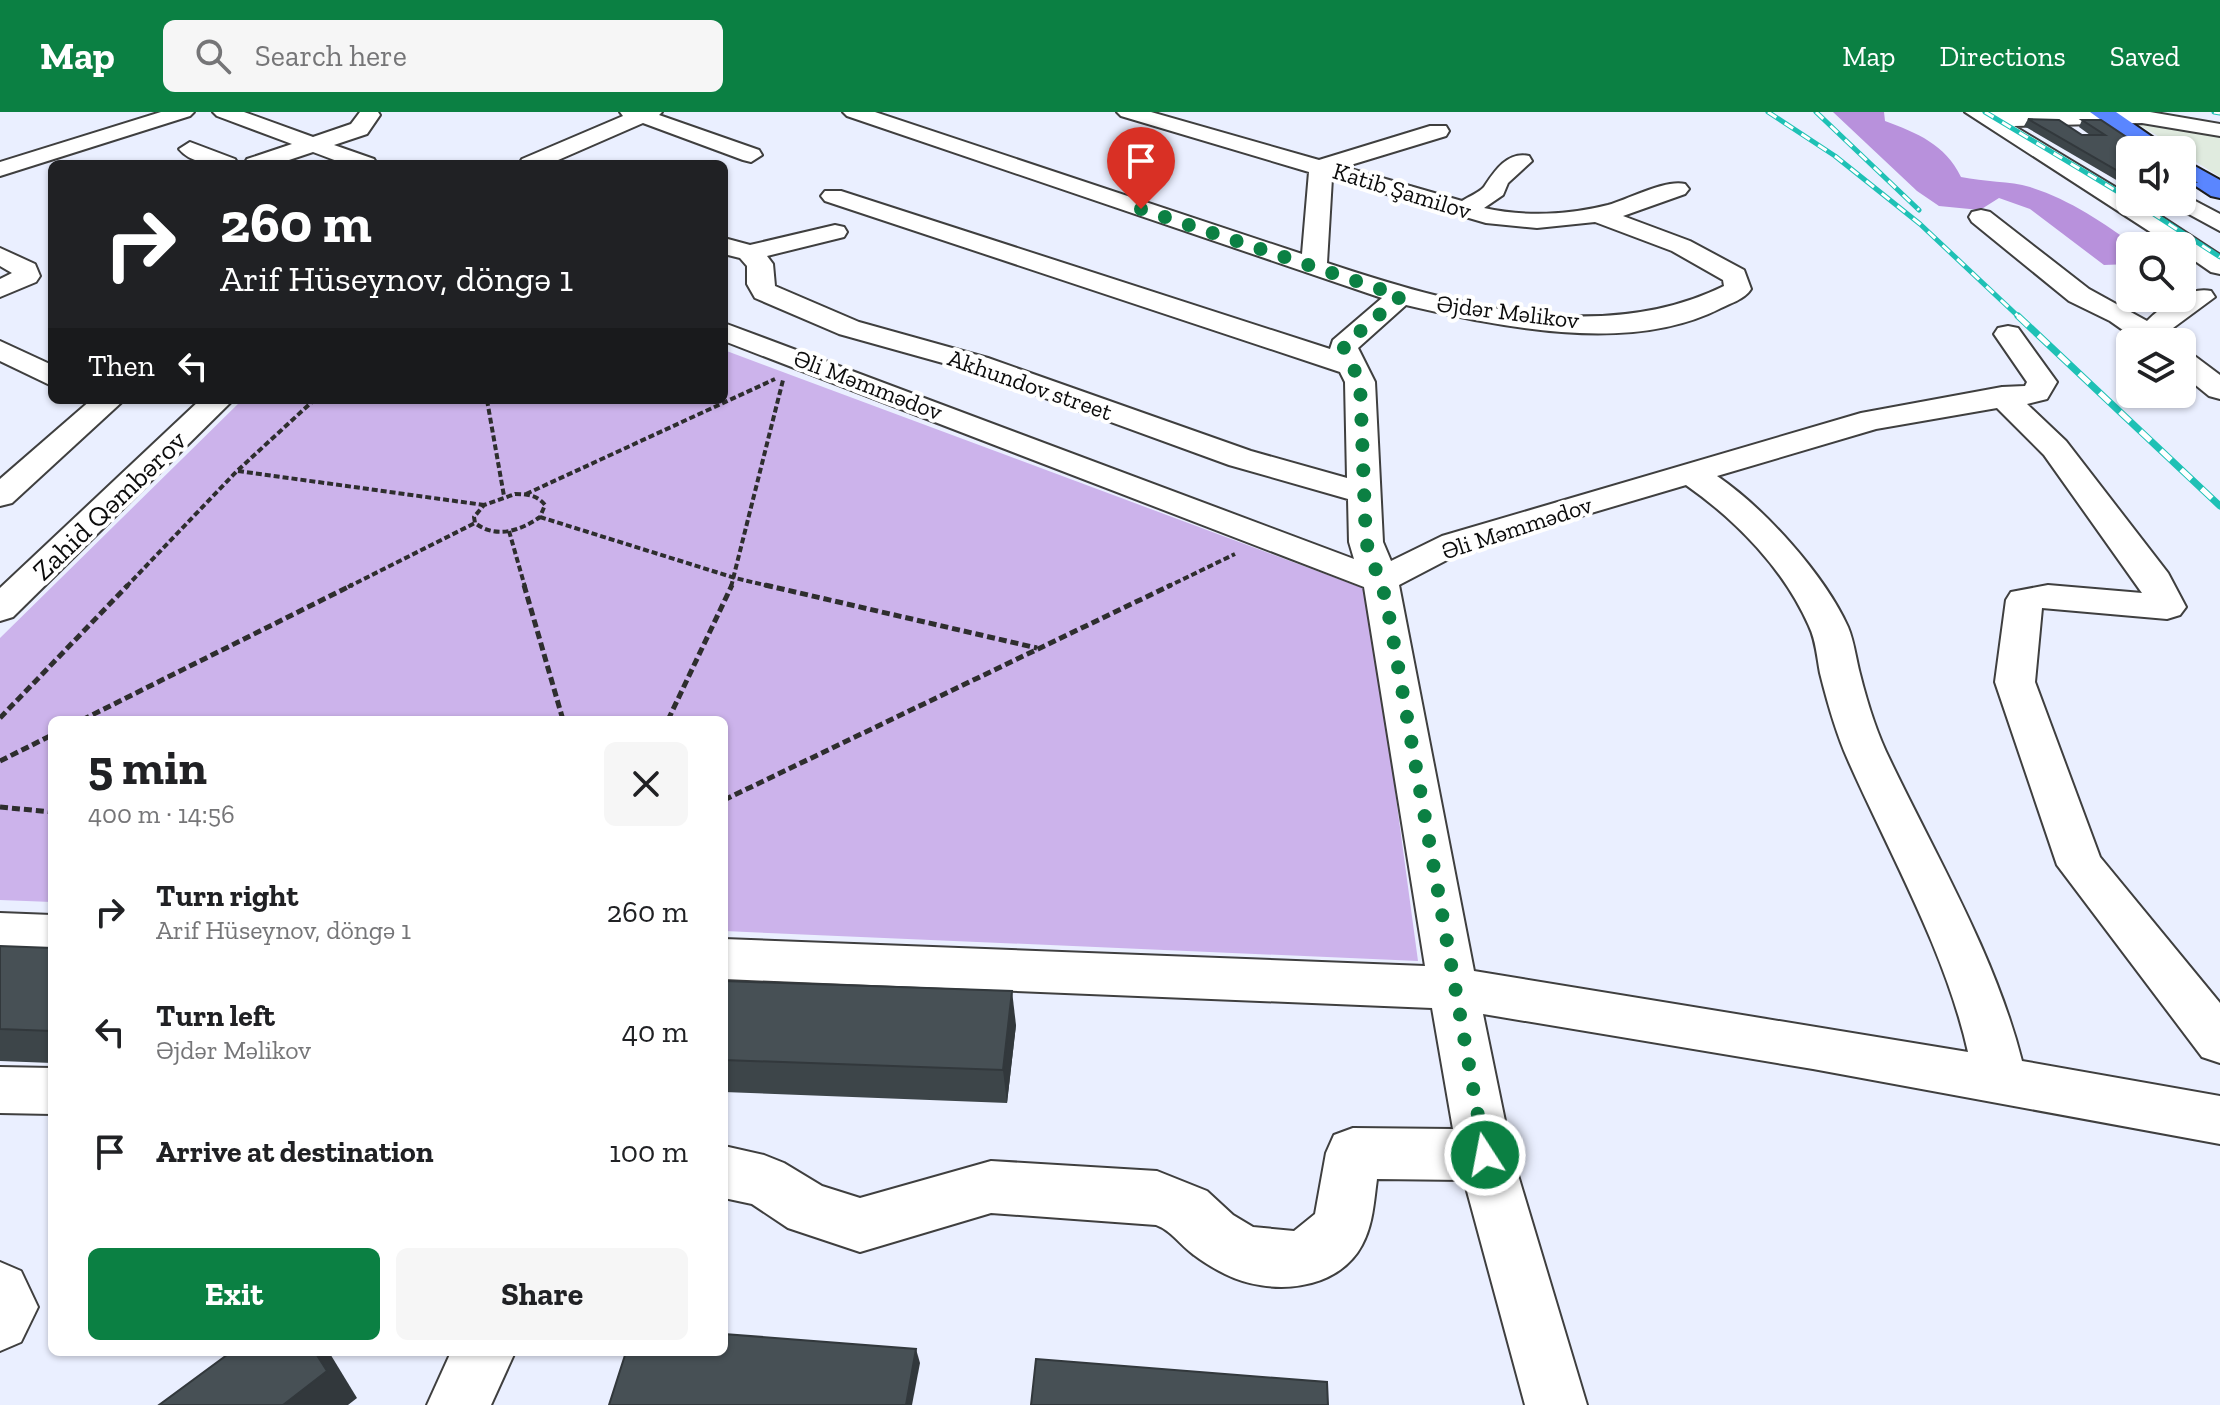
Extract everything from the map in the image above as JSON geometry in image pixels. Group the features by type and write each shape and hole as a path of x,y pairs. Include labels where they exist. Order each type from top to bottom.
{"main road":[{"path":"2106,115 2138,136"},
{"path":"2196,176 2220,193"}],"street":[{"path":"0,169 183,112"},
{"name":"Əjdər Məlikov","path":"854,112 1401,296 1545,322 1594,323 1660,320 1722,300 1738,289 1735,276 1681,246 1601,216"},
{"path":"539,160 642,113 751,155"},
{"name":"Katib Şamilov","path":"1142,113 1465,210 1512,221 1601,216 1677,189"},
{"path":"240,114 355,160"},
{"path":"266,160 359,129 369,115"},
{"path":"1984,116 2059,119 2106,115 2157,118 2220,130"},
{"path":"1984,116 2220,266"},
{"path":"2059,119 2086,139"},
{"path":"1314,268 1321,167 1438,131"},
{"path":"190,149 217,160"},
{"path":"1465,210 1495,190 1497,181 1521,161"},
{"path":"2196,196 2220,193"},
{"path":"833,196 1352,366"},
{"path":"2196,208 2220,224"},
{"path":"1981,217 2079,295 2139,328"},
{"path":"736,250 835,232"},
{"name":"Akhundov street","path":"736,250 760,264 760,284 765,292 849,328 978,364 1240,458 1364,493"},
{"path":"0,256 26,270 27,276 0,289"},
{"path":"1401,296 1343,346 1360,382 1366,542 1386,599 1485,1155 1556,1405"},
{"path":"2159,328 2159,324 2201,297"},
{"name":"Əli Məmmədov","path":"728,333 1380,581 1454,543 1872,420 2002,396 2036,393 2042,382 2008,334"},
{"path":"0,350 48,375"},
{"path":"2196,371 2220,390"},
{"path":"2002,396 2055,448 2155,581 2167,607 2048,596 2024,600 2015,682 2080,865 2220,1041"},
{"path":"0,496 103,404"},
{"name":"Zahid Qəmbərov","path":"0,609 214,404"},
{"path":"1692,474 1718,492 1769,539 1802,583 1829,627 1841,678 1868,758 1899,817 1984,1011 2001,1083"},
{"path":"0,932 48,934"},
{"path":"728,959 1453,988 1813,1047 2220,1120"},
{"path":"0,1090 48,1091"},
{"path":"728,1173 764,1181 808,1209 860,1225 991,1187 1157,1198 1187,1210 1213,1235 1245,1254 1294,1260 1318,1251 1341,1228 1353,1153 1485,1155"},
{"path":"0,1292 8,1307 0,1321"},
{"path":"458,1405 482,1356"}],"path":[{"path":"670,716 735,578 784,375 728,401"},
{"path":"0,718 237,471 310,404"},
{"path":"488,404 504,496"},
{"path":"526,494 721,404"},
{"path":"237,471 484,505"},
{"path":"540,517 545,505 535,496 526,494 504,496 484,505 474,517 475,523 488,531 509,531 540,517 735,578 1037,648"},
{"path":"90,716 475,523"},
{"path":"509,531 562,716"},
{"path":"728,798 1269,538"},
{"path":"0,761 48,737"},
{"path":"0,807 48,812"}],"shaded area":[{"path":"1833,112 1884,112 1885,121 1919,135 1938,148 1961,177 2022,185 2072,205 2116,232 2116,265 2104,265 2030,209 1999,198 1980,210 1939,206 1917,191"},
{"path":"2132,121 2220,135 2220,177 2196,162 2196,136 2158,136"},
{"path":"728,351 1368,590 1418,961 728,931 728,716 48,716 48,902 0,900 0,638 238,404 728,404"}],"building":[{"path":"2028,119 2059,120 2082,135 2105,135 2082,120 2101,120 2125,136 2116,136 2116,170"},
{"path":"0,946 48,948 48,1031 0,1029"},
{"path":"728,981 1012,991 1003,1070 728,1060"},
{"path":"728,1334 916,1349 906,1405 609,1405 625,1356 728,1356"},
{"path":"226,1356 318,1356 327,1371 283,1405 159,1405"},
{"path":"1036,1359 1327,1382 1328,1405 1031,1405"}],"railway":[{"path":"1768,112 1835,156 1920,224 2020,318"},
{"path":"1816,112 1919,210"},
{"path":"1985,112 2116,191"},
{"path":"2214,112 2220,113"},
{"path":"2157,216 2220,257"},
{"path":"2018,316 2220,506"}],"route":[{"path":"1141,209 1401,296 1343,346 1360,382 1366,542 1386,599 1485,1155"}]}
